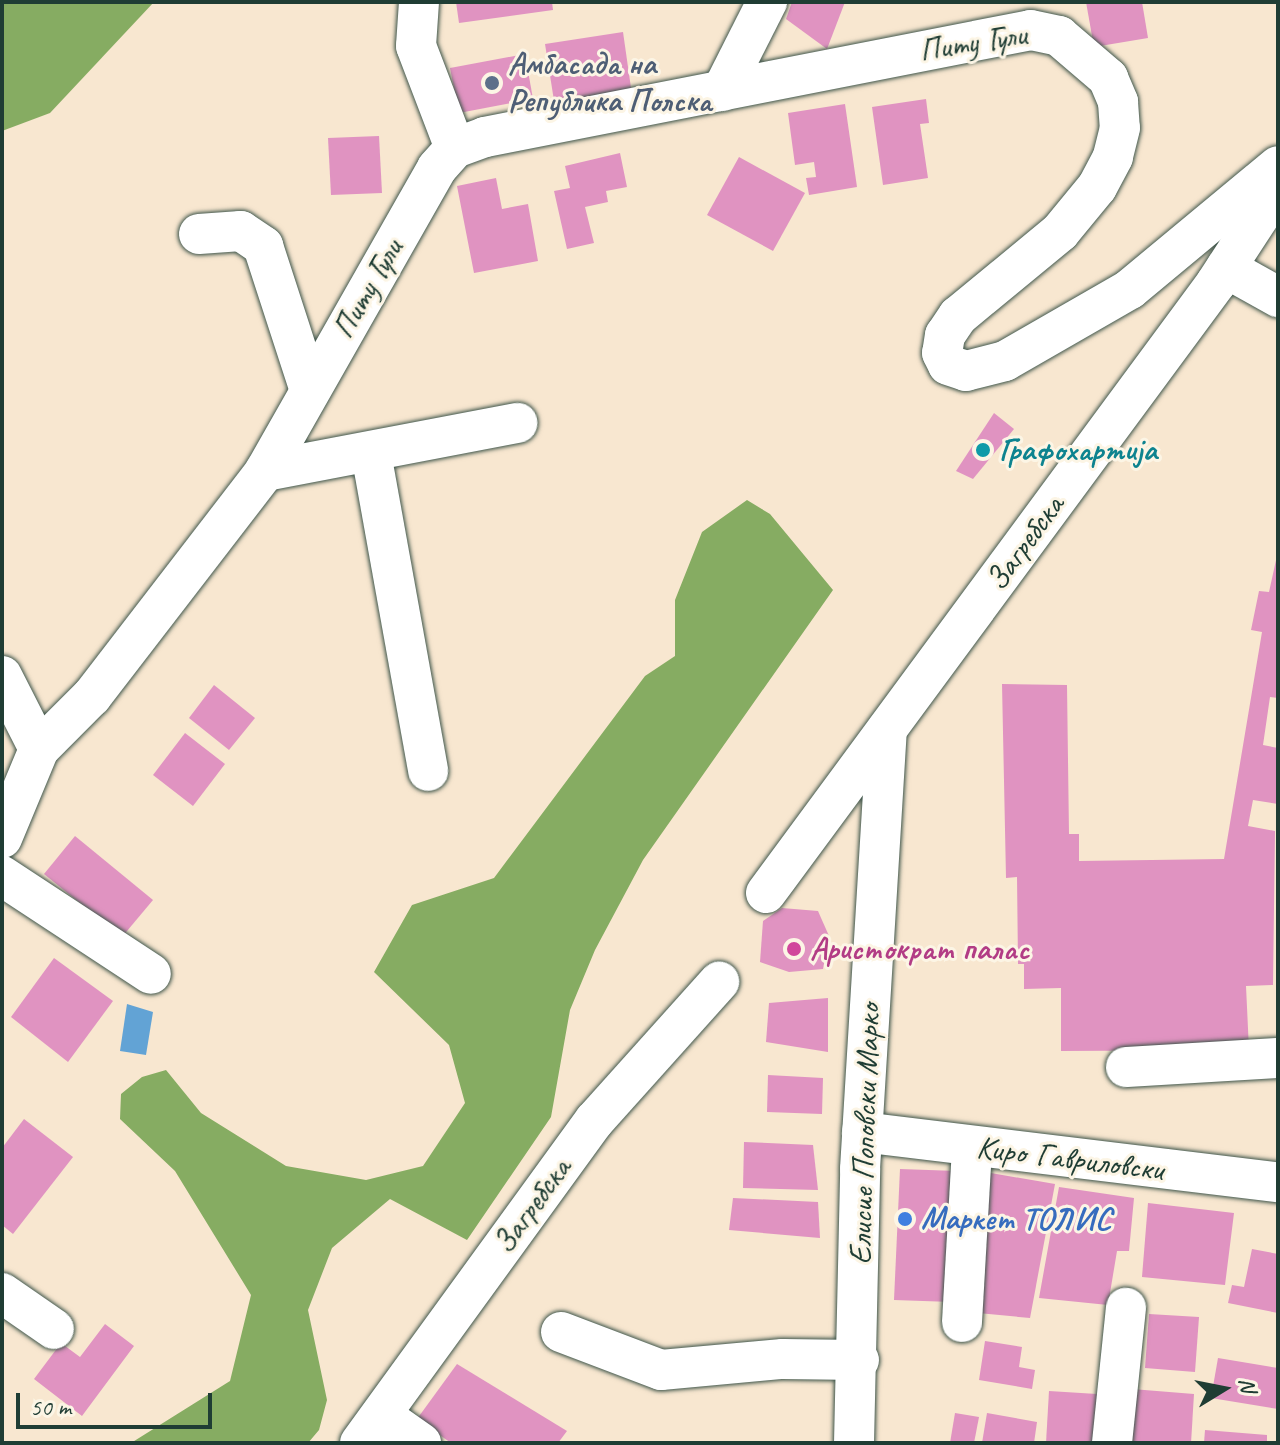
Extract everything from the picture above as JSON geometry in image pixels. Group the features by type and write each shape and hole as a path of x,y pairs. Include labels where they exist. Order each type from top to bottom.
{"street":[{"path":"419,2 416,46 455,148"},
{"path":"722,91 767,2"},
{"name":"Питу Гули","path":"2,838 22,731 92,696 265,471 437,168 455,148 485,137 722,91 1038,16 1108,78 1118,102 1120,128 1097,187 1060,232 958,316 942,345 948,365 985,370 1070,325 1160,267 1278,166"},
{"name":"Загребска","path":"766,893 1226,268 1278,188"},
{"name":"Питу Гули","path":"199,234 241,231 263,246 310,391"},
{"path":"1226,268 1278,297"},
{"path":"265,471 517,423"},
{"path":"371,453 428,771"},
{"path":"2,676 22,731"},
{"name":"Елисие Поповски Марко","path":"854,1443 859,1360 862,1132 887,730"},
{"path":"2,876 151,974"},
{"name":"Загребска","path":"370,1429 595,1120 719,982"},
{"path":"1126,1067 1278,1058"},
{"name":"Киро Гавриловски","path":"862,1132 1278,1182"},
{"path":"962,1322 972,1146"},
{"path":"2,1293 54,1329"},
{"path":"1112,1443 1126,1308"},
{"path":"561,1332 661,1370 783,1359 859,1360"},
{"path":"370,1429 421,1443"}],"green space":[{"path":"2,2 154,2 50,113 2,131"},
{"path":"747,500 770,514 833,590 643,860 595,950 570,1010 551,1117 467,1240 390,1199 332,1248 308,1310 327,1400 319,1430 308,1443 131,1443 230,1381 251,1295 175,1171 120,1119 121,1094 142,1077 166,1070 201,1113 286,1166 366,1180 423,1166 465,1103 449,1045 374,972 412,905 494,878 645,676 675,656 675,600 702,532"}],"water":[{"path":"127,1004 153,1012 146,1055 120,1051"}],"building":[{"path":"456,2 552,2 553,10 459,23"},
{"path":"792,2 845,2 827,49 786,19"},
{"path":"1086,2 1142,2 1148,38 1094,47"},
{"path":"623,32 632,95 555,107 545,44"},
{"name":"Амбасада на Република Полска","path":"525,54 533,99 459,113 450,68"},
{"path":"926,99 929,123 920,124 928,178 883,185 872,107"},
{"path":"845,104 857,187 809,195 806,178 816,177 814,162 795,165 788,113"},
{"path":"379,136 382,193 331,195 328,138"},
{"path":"620,153 627,187 606,191 608,202 585,207 594,243 567,249 554,191 570,188 565,166"},
{"path":"739,157 805,193 773,251 707,215"},
{"path":"496,178 502,209 528,204 538,261 474,273 457,186"},
{"name":"Графохартија","path":"994,413 1014,429 973,479 956,471"},
{"path":"1278,551 1278,698 1270,697 1263,745 1278,748 1278,804 1253,800 1248,826 1275,831 1273,985 1246,986 1249,1050 1061,1051 1061,988 1024,989 1024,964 1018,964 1017,877 1006,878 1002,684 1067,685 1069,834 1079,834 1079,861 1224,859 1262,632 1251,630 1259,591 1269,592"},
{"path":"214,685 255,718 229,750 189,718"},
{"path":"185,733 225,764 193,806 153,775"},
{"path":"75,836 153,900 122,937 44,874"},
{"name":"Аристократ палас","path":"782,908 818,911 829,936 823,969 789,972 760,962 763,921"},
{"path":"54,958 113,1001 68,1062 11,1017"},
{"path":"828,998 828,1052 766,1042 769,1003"},
{"path":"768,1075 823,1078 822,1114 767,1112"},
{"path":"24,1119 73,1157 13,1234 2,1225 2,1148"},
{"path":"744,1142 813,1145 818,1190 743,1188"},
{"path":"900,1169 957,1171 952,1302 894,1300"},
{"path":"985,1172 1055,1184 1030,1318 978,1313"},
{"path":"1059,1187 1134,1198 1129,1251 1117,1251 1108,1305 1039,1298"},
{"path":"733,1198 818,1202 820,1238 729,1230"},
{"path":"1148,1203 1234,1213 1225,1285 1142,1277"},
{"path":"1252,1249 1278,1254 1278,1313 1228,1303 1232,1285 1244,1287"},
{"path":"1149,1314 1199,1317 1195,1372 1145,1368"},
{"path":"105,1324 134,1346 82,1416 34,1379 61,1343 80,1357"},
{"path":"985,1341 1022,1347 1019,1367 1035,1370 1032,1389 979,1380"},
{"path":"1218,1358 1278,1368 1278,1409 1211,1398"},
{"path":"457,1364 567,1431 558,1443 451,1443 417,1419"},
{"path":"1132,1389 1194,1394 1191,1443 1128,1443"},
{"path":"1049,1391 1097,1394 1094,1443 1046,1443"},
{"path":"955,1413 979,1417 974,1443 950,1443"},
{"path":"987,1413 1037,1422 1034,1443 982,1443"},
{"path":"1205,1430 1267,1435 1267,1443 1204,1443"}],"place":[{"name":"Амбасада на Република Полска","path":"492,83"},
{"name":"Графохартија","path":"983,450"},
{"name":"Аристократ палас","path":"794,949"},
{"name":"Маркет ТОЛИС","path":"905,1219"}]}
